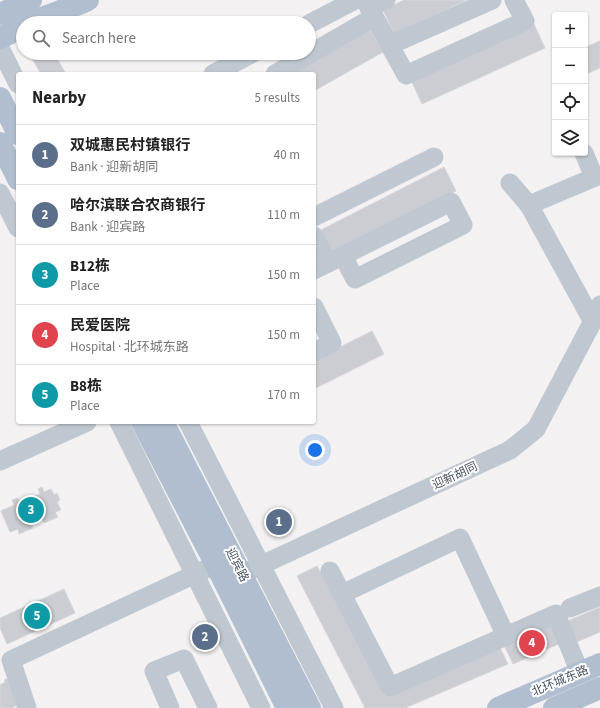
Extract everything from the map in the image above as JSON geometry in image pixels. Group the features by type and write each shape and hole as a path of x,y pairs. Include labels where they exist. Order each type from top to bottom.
{"main road":[{"path":"0,14 31,0"},
{"path":"45,16 88,0"},
{"path":"0,38 16,30"},
{"path":"0,98 16,130"},
{"path":"0,143 16,174"},
{"name":"迎宾路","path":"143,424 216,565 287,708"},
{"name":"迎宾路","path":"164,424 251,569 310,708"},
{"name":"北环城东路","path":"498,708 600,664"},
{"name":"北环城东路","path":"554,708 589,697"}],"street":[{"path":"390,45 492,0"},
{"path":"370,5 406,74 525,21 514,0"},
{"path":"316,22 370,5"},
{"path":"316,44 370,5"},
{"path":"0,48 16,80"},
{"path":"217,72 240,60"},
{"path":"278,72 294,60"},
{"path":"529,205 597,176 586,156"},
{"path":"316,216 434,157"},
{"path":"510,183 529,205 593,322"},
{"path":"0,193 16,224"},
{"path":"316,240 328,263 355,279 463,225 452,202 328,263"},
{"name":"迎新胡同","path":"251,569 510,450 536,429 593,322 600,304"},
{"path":"316,311 332,343 316,351"},
{"path":"0,461 83,424"},
{"path":"121,424 261,708"},
{"path":"189,424 251,569 334,708"},
{"path":"342,594 460,538 506,636"},
{"path":"27,708 12,660 216,565"},
{"path":"330,571 390,687 556,614 580,673"},
{"path":"570,608 600,596"},
{"path":"170,708 154,671 184,659 208,708"}],"building":[{"path":"404,0 467,0 394,34 383,10"},
{"path":"534,24 545,48 422,104 411,80"},
{"path":"369,28 383,52 316,90 316,72 293,72"},
{"path":"600,41 600,68 588,73 588,48 588,46"},
{"path":"33,60 58,60 65,72 40,72"},
{"path":"444,167 456,191 333,254 321,230"},
{"path":"372,331 384,354 316,388 316,359"},
{"path":"42,487 44,492 51,489 54,495 57,493 60,500 57,502 61,510 55,512 58,517 44,523 42,519 31,523 33,528 19,534 18,529 10,532 1,511 14,505 12,500 18,498 19,502 40,494 38,489"},
{"path":"317,566 385,695 499,646 508,664 405,708 365,708 297,576"},
{"path":"64,589 75,613 7,644 0,628 0,618"},
{"path":"600,607 600,632 572,644 563,623"},
{"path":"551,621 561,643 513,664 503,643"},
{"path":"8,678 24,702 13,707 14,708 0,708 0,685"}],"place":[{"name":"B12栋","path":"31,510"},
{"name":"双城惠民村镇银行","path":"279,522"},
{"name":"B8栋","path":"37,616"},
{"name":"哈尔滨联合农商银行","path":"205,637"},
{"name":"民爱医院","path":"532,643"}]}
